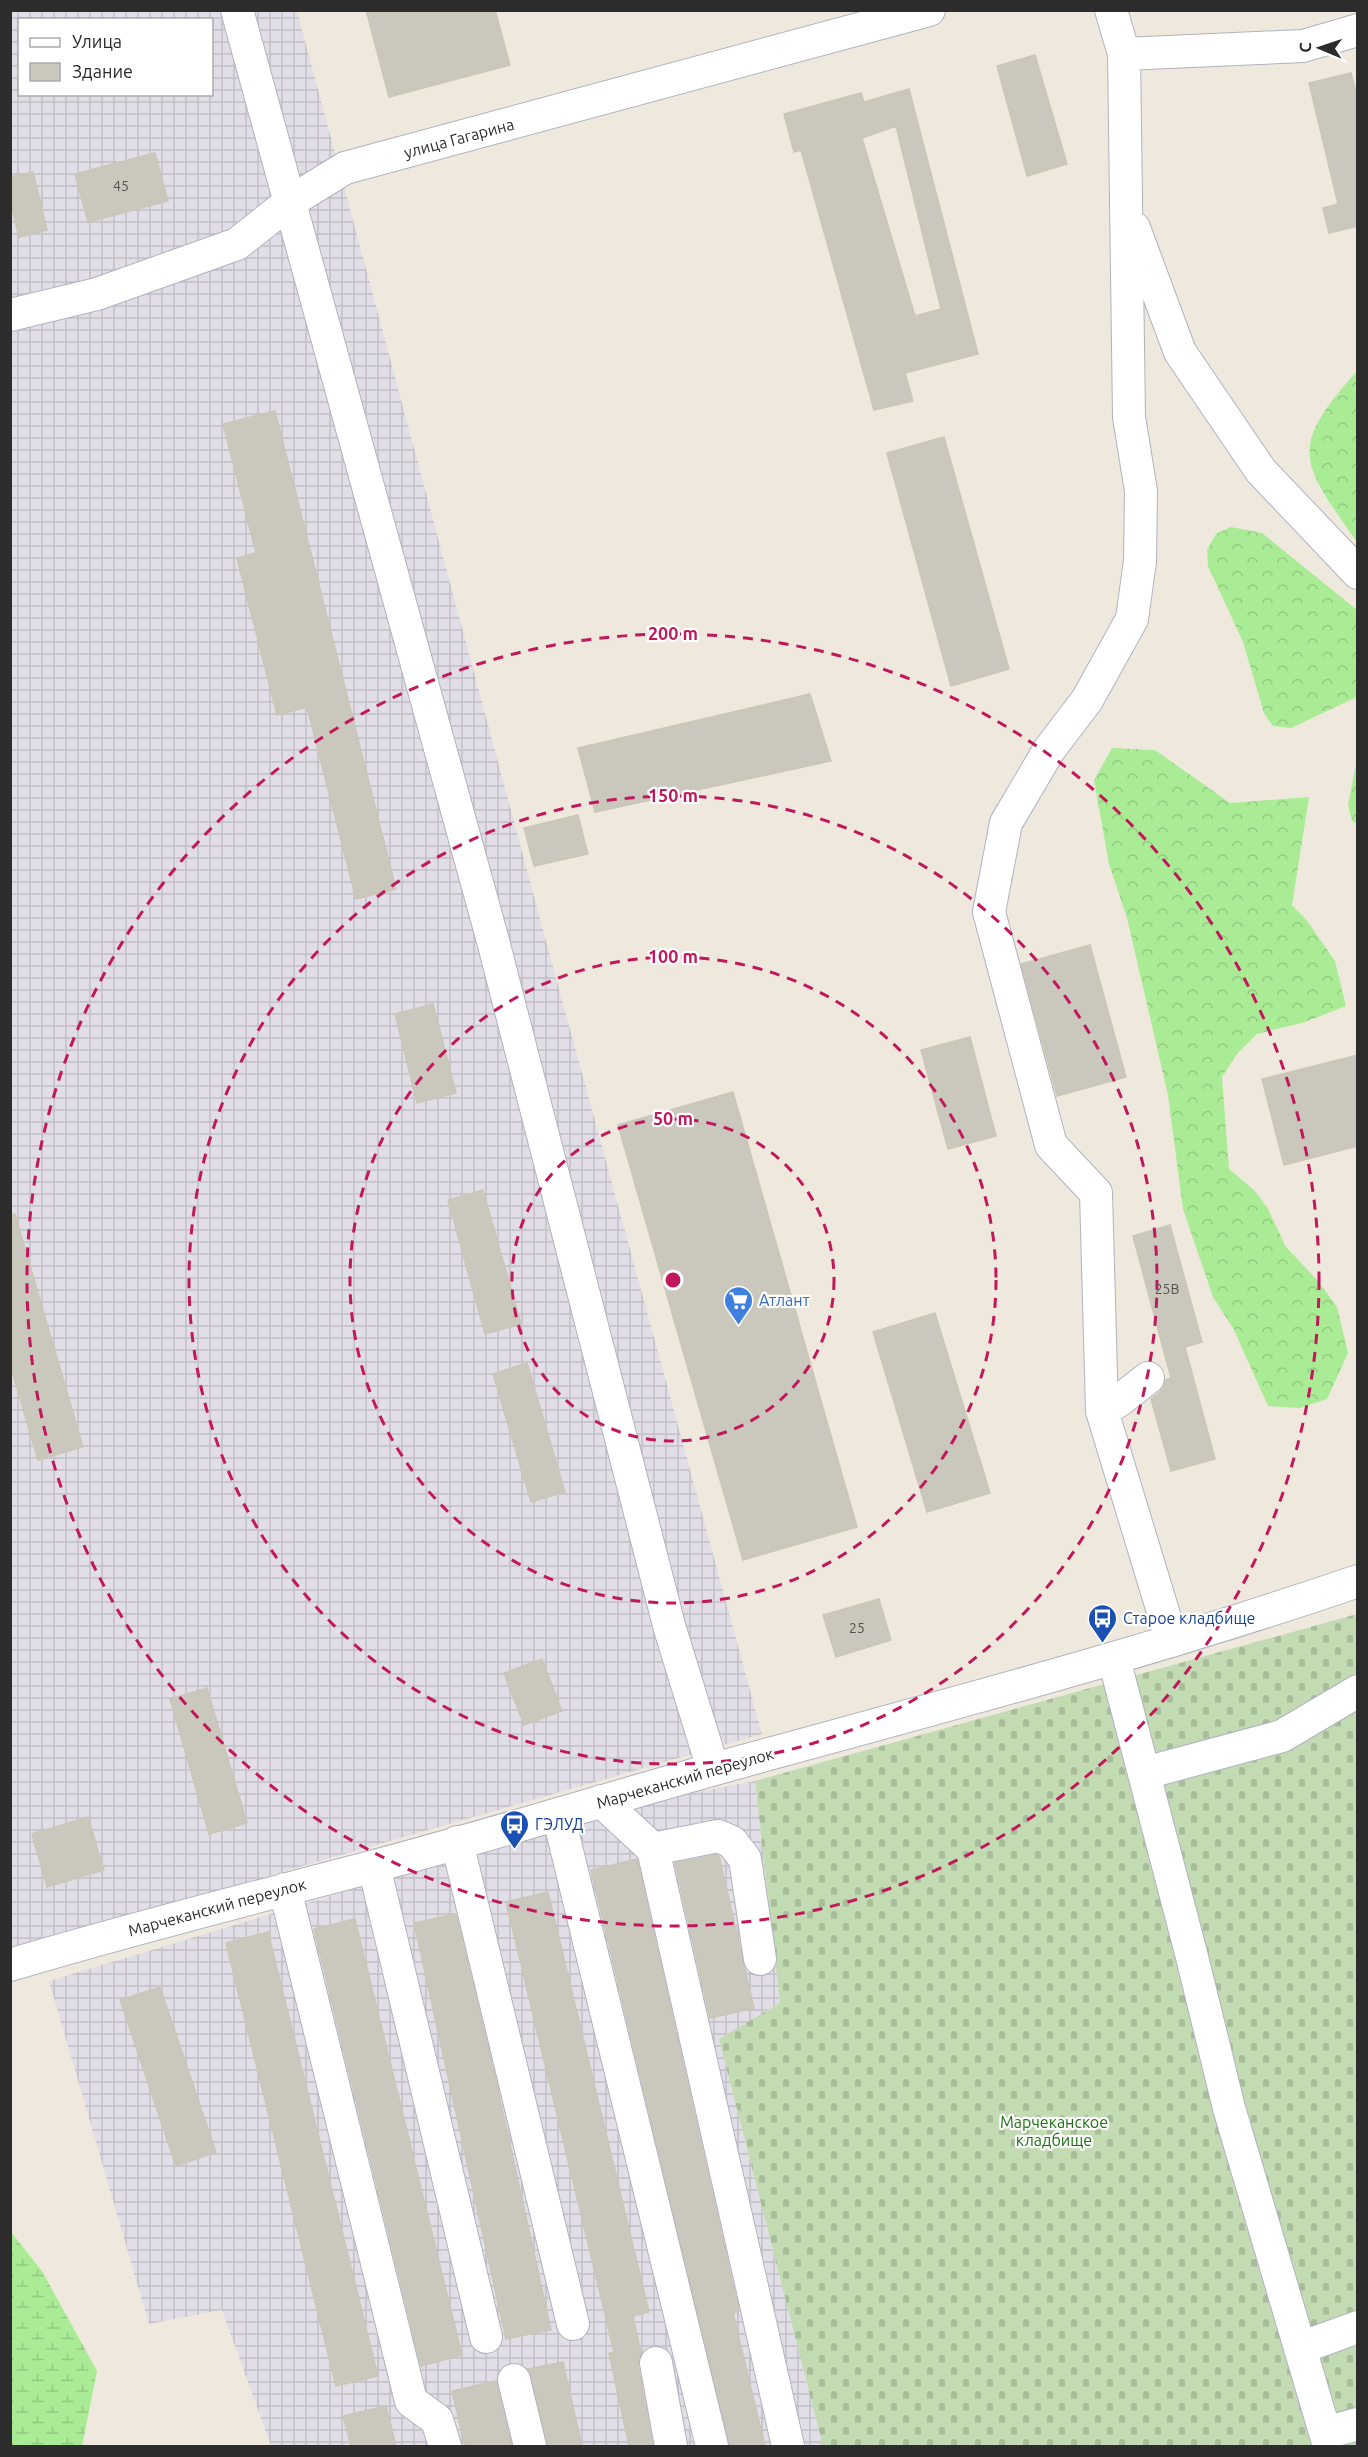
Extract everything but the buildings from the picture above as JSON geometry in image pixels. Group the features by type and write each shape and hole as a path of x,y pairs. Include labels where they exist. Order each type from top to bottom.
{"street":[{"path":"237,10 493,941 670,1629 713,1770"},
{"name":"улица Гагарина","path":"10,315 97,294 237,244 290,202 345,168 929,10"},
{"path":"1111,10 1124,54 1129,417 1141,491 1140,561 1132,619 1087,700 1049,750 1006,822 989,912 1051,1144 1096,1193 1102,1411 1172,1641"},
{"path":"1124,54 1302,46 1358,30"},
{"path":"1126,206 1180,352 1261,471 1358,573"},
{"path":"1102,1411 1148,1378"},
{"name":"Марчеканский переулок","path":"10,1965 150,1924 374,1866 1114,1659 1358,1581"},
{"path":"1114,1659 1229,2108 1327,2440 1358,2424"},
{"path":"1145,1773 1282,1736 1358,1691"},
{"path":"601,1801 653,1849 788,2446"},
{"path":"558,1814 712,2446"},
{"path":"653,1849 717,1836 732,1842 745,1859 760,1959"},
{"path":"458,1842 573,2324"},
{"path":"374,1866 486,2337"},
{"path":"285,1889 411,2401 437,2420 445,2446"},
{"path":"1300,2348 1358,2327"},
{"path":"656,2363 671,2446"},
{"path":"514,2380 530,2446"}],"shaded area":[{"path":"11,11 297,11 539,915 762,1734 11,1950"},
{"path":"755,1781 780,2003 719,2039 823,2446 271,2446 222,2310 149,2324 49,1981 635,1804"}],"green space":[{"path":"1357,371 1357,542 1324,492 1314,473 1310,456 1311,438 1320,419"},
{"path":"1231,527 1262,533 1357,610 1357,697 1291,728 1273,726 1264,713 1243,642 1208,566 1207,550 1216,534"},
{"path":"1112,748 1155,750 1230,803 1309,797 1292,905 1308,922 1335,961 1346,1006 1305,1022 1257,1034 1237,1054 1222,1077 1229,1169 1254,1190 1267,1207 1286,1247 1319,1282 1337,1307 1348,1353 1327,1399 1300,1408 1268,1406 1233,1328 1213,1297 1183,1209 1168,1095 1127,918 1109,864 1094,780"},
{"path":"1357,759 1357,824 1352,821 1348,805"},
{"name":"Марчеканское кладбище","path":"1357,1614 1357,2446 823,2446 719,2039 780,2003 755,1781"},
{"path":"11,2232 42,2271 97,2371 82,2446 11,2446"}],"place":[{"name":"Атлант","path":"738,1326"},
{"name":"Старое кладбище","path":"1102,1644"},
{"name":"ГЭЛУД","path":"514,1850"}]}
